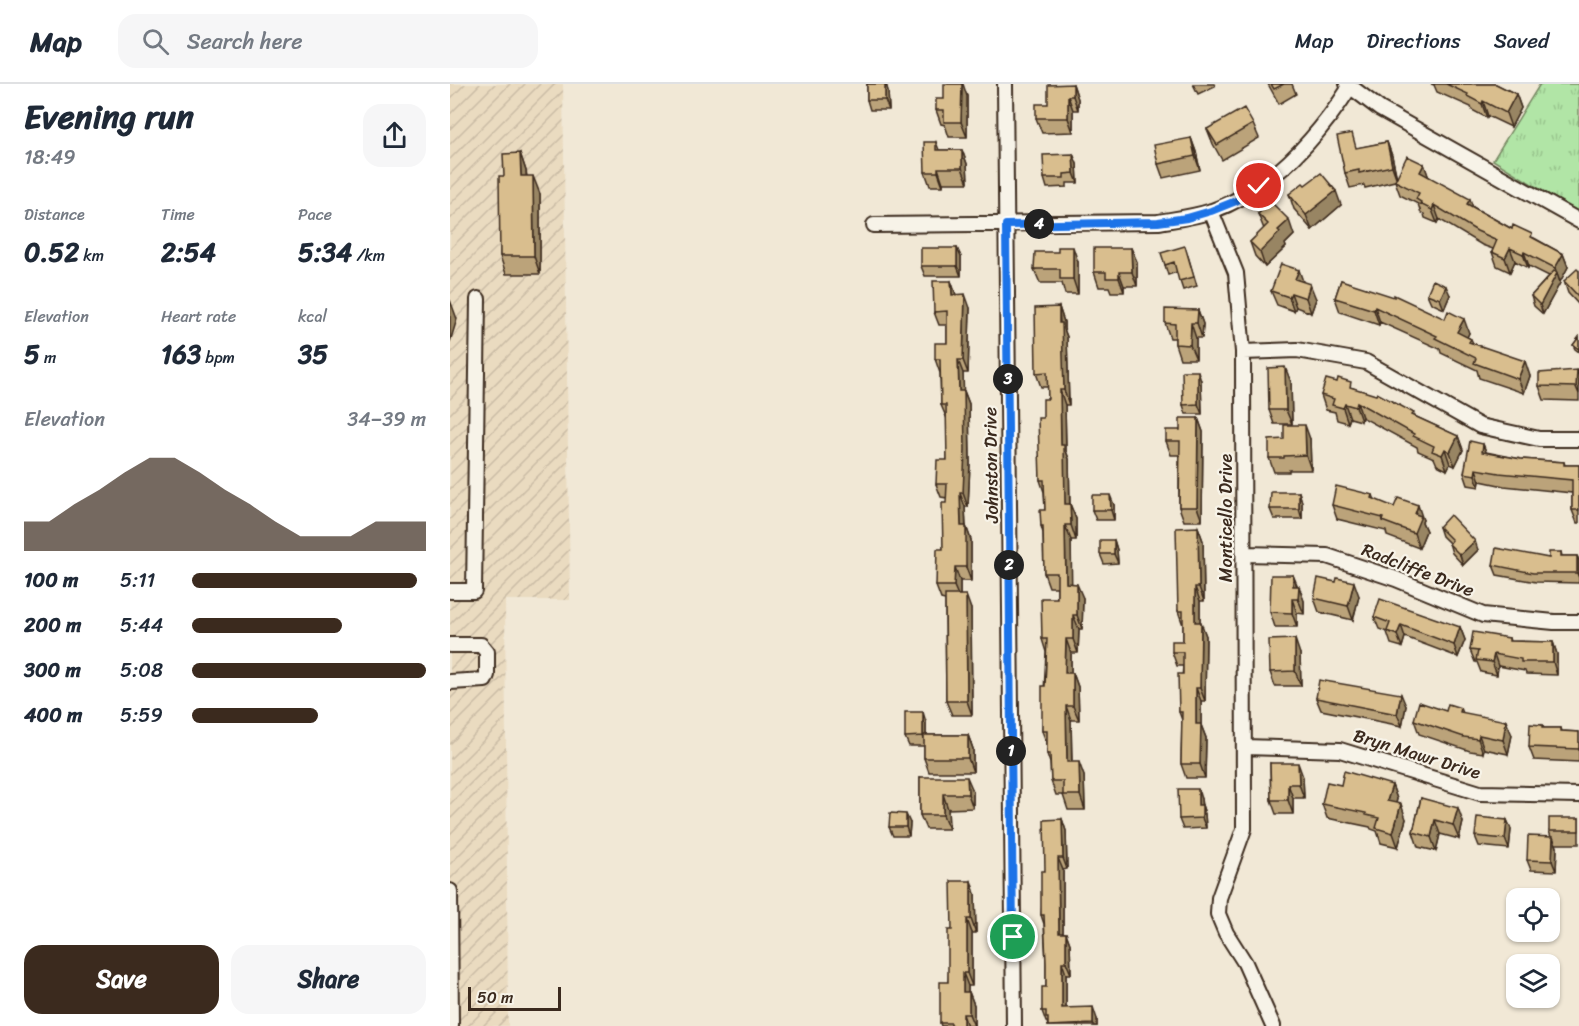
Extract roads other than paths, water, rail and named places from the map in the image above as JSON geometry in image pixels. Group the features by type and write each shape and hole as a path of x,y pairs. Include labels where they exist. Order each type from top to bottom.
{"street":[{"name":"Johnston Drive","path":"1005,84 1014,1026"},
{"path":"874,225 1158,222 1187,218 1211,211 1236,201 1288,164 1330,118 1348,85 1380,109 1579,221"},
{"name":"Monticello Drive","path":"1211,211 1236,273 1243,352 1244,829 1219,898 1218,914 1226,933 1245,963 1273,1026"},
{"path":"450,591 474,591 478,299"},
{"path":"1243,352 1297,350 1366,362 1480,426 1539,439 1579,439"},
{"name":"Radcliffe Drive","path":"1244,554 1328,556 1396,579 1483,615 1554,622 1579,622"},
{"path":"450,645 481,645 488,652 488,675 485,680 450,682"},
{"name":"Bryn Mawr Drive","path":"1244,747 1340,750 1480,793 1579,795"},
{"path":"450,891 451,1026"}]}
